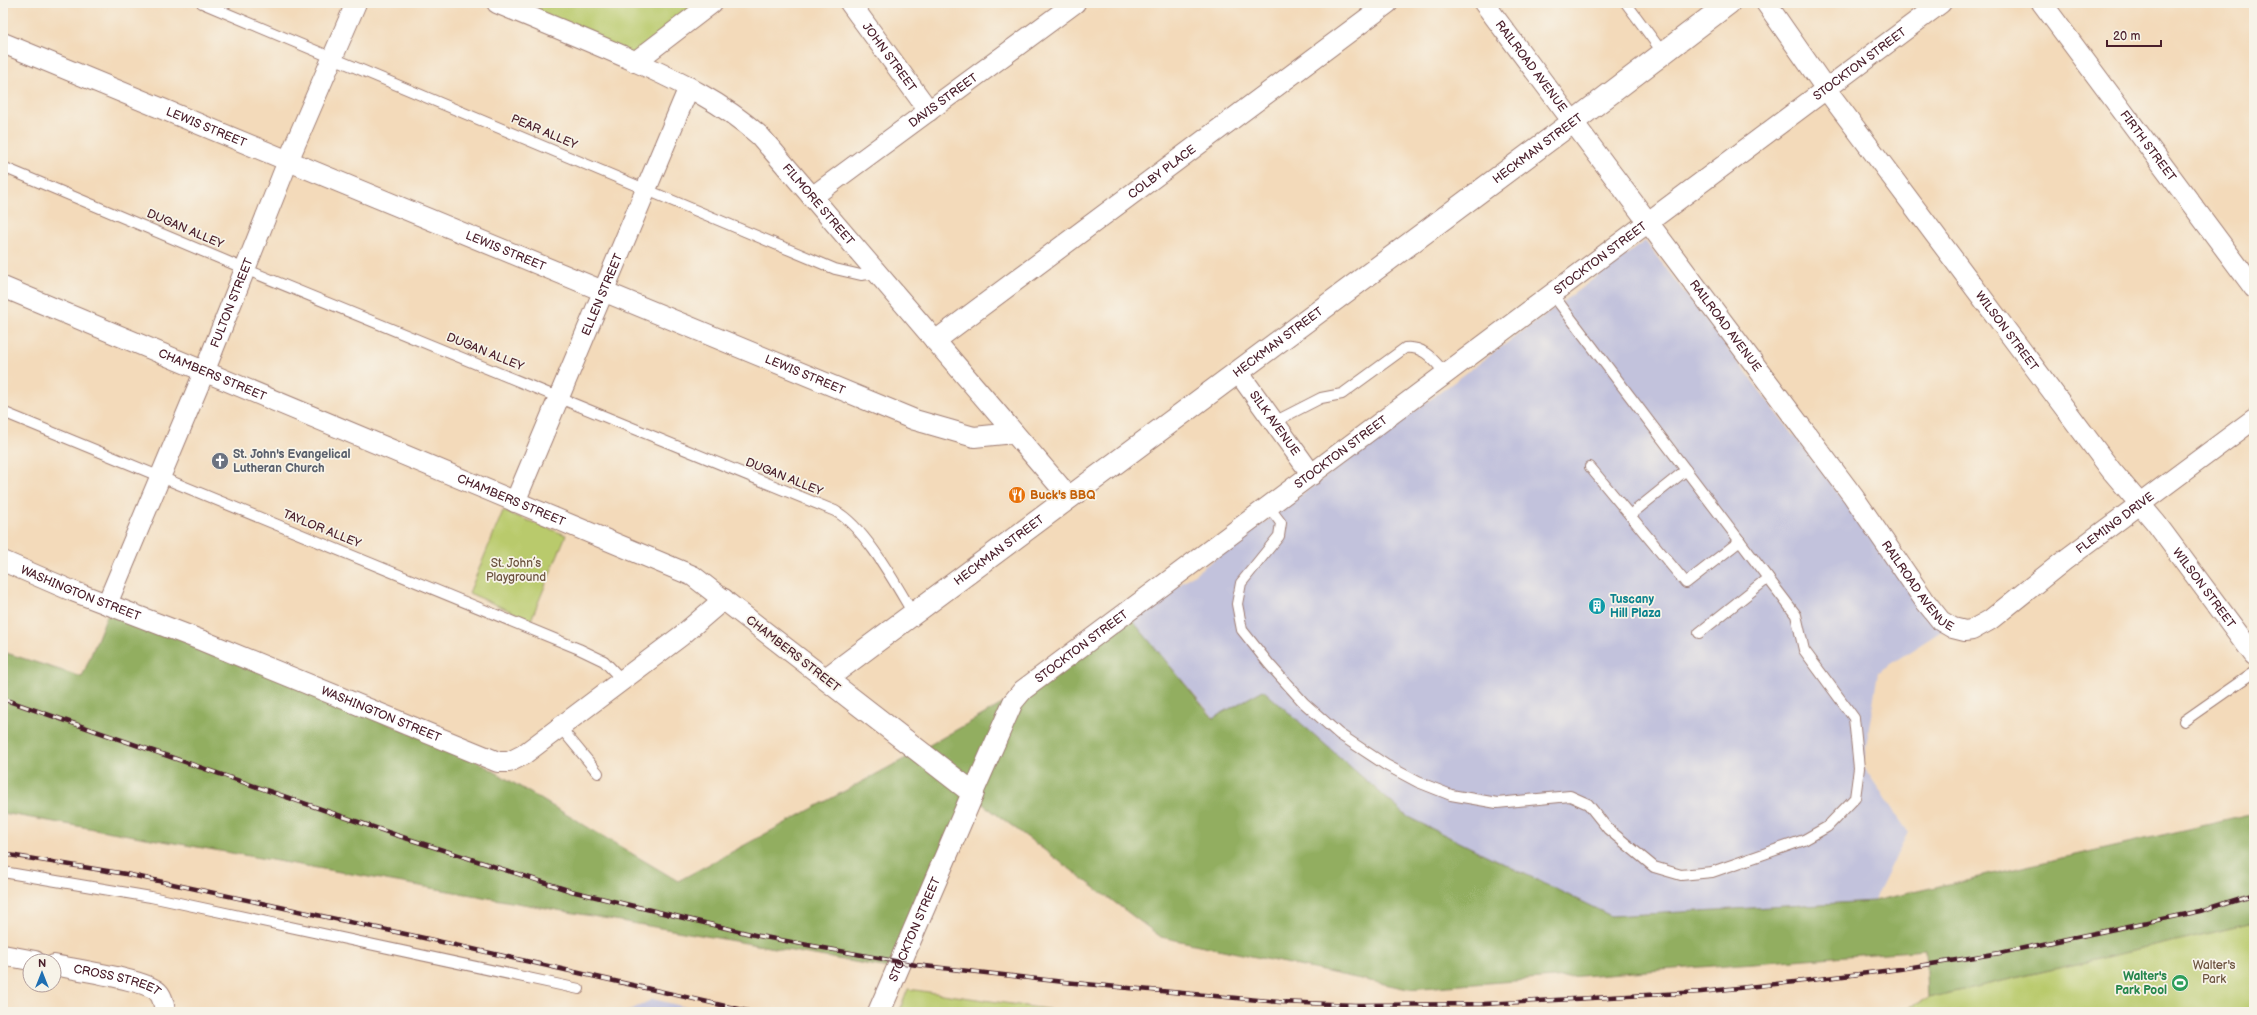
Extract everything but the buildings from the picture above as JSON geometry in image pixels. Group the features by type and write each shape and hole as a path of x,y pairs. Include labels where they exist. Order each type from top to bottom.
{"street":[{"name":"FULTON STREET","path":"107,604 205,370 288,161 356,3"},
{"name":"FILMORE STREET","path":"497,3 690,87 746,124 760,136 879,273 1069,498"},
{"path":"635,62 712,3"},
{"name":"JOHN STREET","path":"850,3 929,111"},
{"name":"DAVIS STREET","path":"812,197 1075,3"},
{"name":"COLBY PLACE","path":"935,341 1388,3"},
{"name":"RAILROAD AVENUE","path":"1484,3 1853,496 1941,621 1965,631 1976,628"},
{"name":"HECKMAN STREET","path":"826,679 914,615 1573,122 1729,3"},
{"name":"WILSON STREET","path":"1766,3 1826,89 2111,470 2140,504 2254,655"},
{"name":"STOCKTON STREET","path":"879,1012 1013,702 1023,690 1648,224 1941,3"},
{"name":"FIRTH STREET","path":"2042,3 2254,288"},
{"name":"LEWIS STREET","path":"3,44 915,420 946,431 974,437 1014,433"},
{"name":"ELLEN STREET","path":"515,502 558,396 690,87"},
{"name":"CHAMBERS STREET","path":"3,287 205,370 693,576 973,793"},
{"name":"SILK AVENUE","path":"1238,372 1312,475"},
{"name":"FLEMING DRIVE","path":"1976,628 1990,620 2065,560 2254,420"},
{"name":"WASHINGTON STREET","path":"3,561 498,762 509,762 523,755 624,681 724,599"},
{"path":"3,955 22,959"},
{"name":"CROSS STREET","path":"62,967 126,979 154,988 162,997 165,1012"}],"lane":[{"name":"PEAR ALLEY","path":"202,3 835,269 861,275 879,273"},
{"path":"1626,3 1663,53"},
{"name":"DUGAN ALLEY","path":"3,166 246,269 558,396 841,515 853,525 883,565 914,615"},
{"path":"1269,507 1281,523 1279,536 1241,583 1238,604 1242,630 1268,664 1304,703 1339,734 1386,765 1418,782 1451,796 1496,803 1570,796 1588,804 1608,829 1654,867 1681,875 1712,872 1804,840 1827,828 1855,798 1859,768 1854,718 1804,650 1796,615 1553,295"},
{"path":"1274,422 1321,398 1342,394 1405,348 1415,347 1426,352 1446,374"},
{"name":"TAYLOR ALLEY","path":"3,412 579,650 604,661 624,681"},
{"path":"1590,467 1686,583 1740,541"},
{"path":"1630,515 1686,470"},
{"path":"1699,633 1768,578"},
{"path":"2184,721 2254,672"},
{"path":"560,728 598,773"},
{"path":"3,872 151,897 579,990"}],"shaded area":[{"path":"1645,241 1943,630 1878,672 1863,766 1908,832 1874,901 1611,916 1408,817 1263,690 1214,718 1132,620"},
{"path":"653,999 706,1012 626,1012"}],"green space":[{"path":"503,3 717,3 644,60"},
{"name":"St. John’s Playground","path":"503,511 566,535 531,620 469,593"},
{"path":"110,608 475,760 678,881 919,751 1011,699 1132,620 1213,718 1263,690 1408,817 1611,916 1874,901 2254,814 2254,923 1928,998 1926,950 1408,989 1161,937 972,796 900,970 3,813 3,652 82,677"},
{"name":"Walter's Park","path":"2254,923 2254,1012 1899,1012 1928,998"},
{"path":"908,989 1067,1012 899,1012"}],"railway":[{"path":"3,699 396,835 571,891 759,936 916,965 1064,982 1279,1002 1355,1005 1484,1004 1701,992 1795,982 1900,969 2000,953 2200,911 2254,894"},
{"path":"3,854 126,874 424,938 752,1012"}],"place":[{"name":"St. John's Evangelical Lutheran Church","path":"220,461"},
{"name":"Buck's BBQ","path":"1017,495"},
{"name":"Tuscany Hill Plaza","path":"1597,606"},
{"name":"Walter's Park Pool","path":"2180,983"}]}
